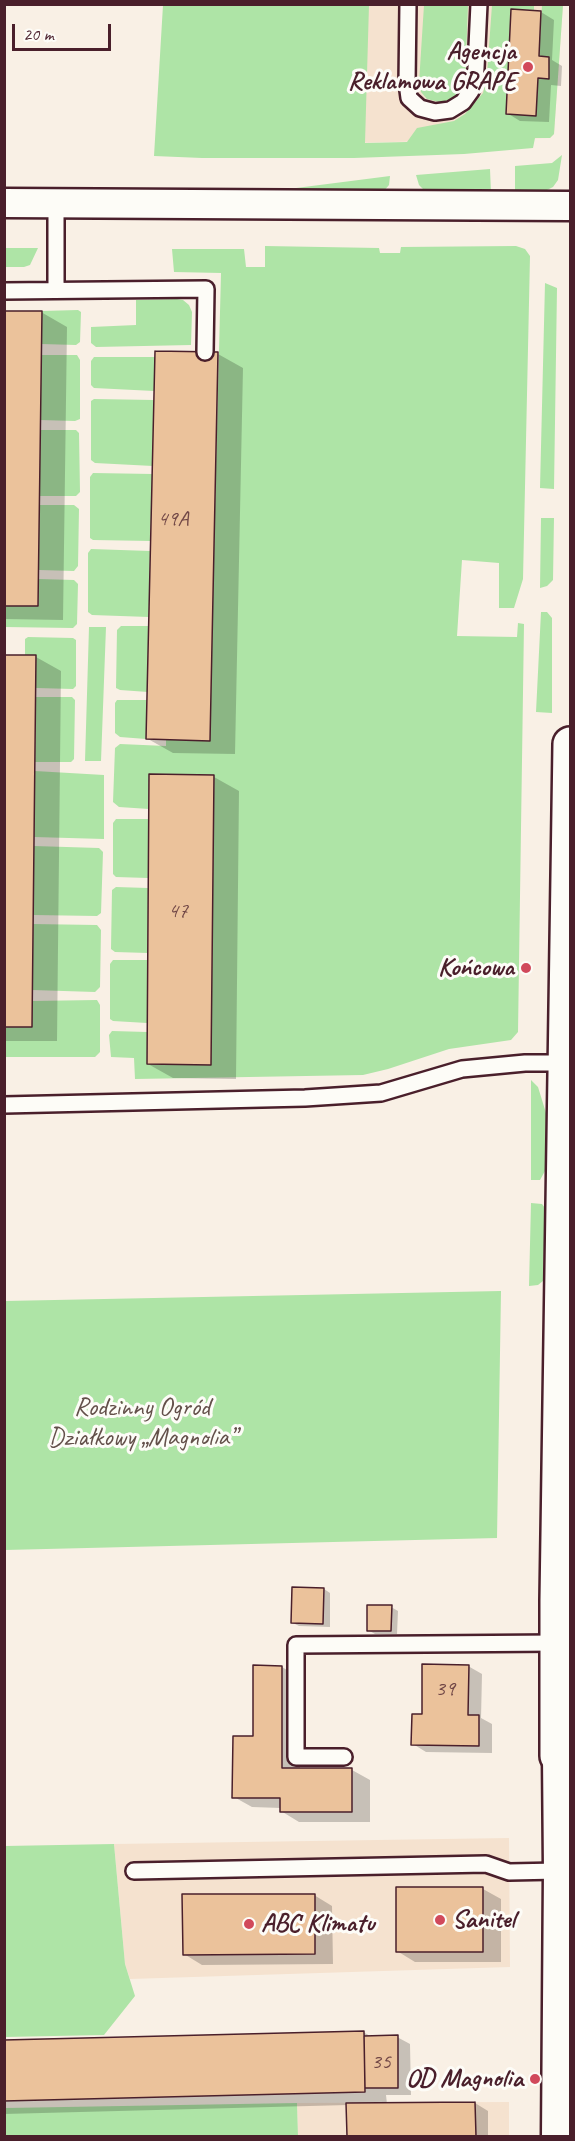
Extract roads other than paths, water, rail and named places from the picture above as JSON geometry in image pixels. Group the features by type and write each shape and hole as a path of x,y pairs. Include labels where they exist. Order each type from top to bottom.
{"street":[{"path":"4,203 570,206"},
{"path":"556,2136 558,1871 564,1756 557,1643 570,744"}],"lane":[{"path":"408,4 406,82 409,98 420,108 435,112 450,110 463,102 471,91 475,81 479,4"},
{"path":"56,203 56,290"},
{"path":"4,291 206,289 205,352"},
{"path":"4,1105 360,1095 381,1093 462,1069 525,1063 565,1063"},
{"path":"344,1757 296,1757 296,1645 557,1643"},
{"path":"134,1871 486,1864 509,1872 558,1871"}],"place":[{"name":"Agencja Reklamowa GRAPE","path":"528,67"},
{"name":"Końcowa","path":"526,968"},
{"name":"Sanitel","path":"440,1920"},
{"name":"ABC Klimatu","path":"249,1924"},
{"name":"OD Magnolia","path":"535,2079"}],"park label":[{"name":"Rodzinny Ogród Działkowy „Magnolia”","path":"142,1423"}]}
